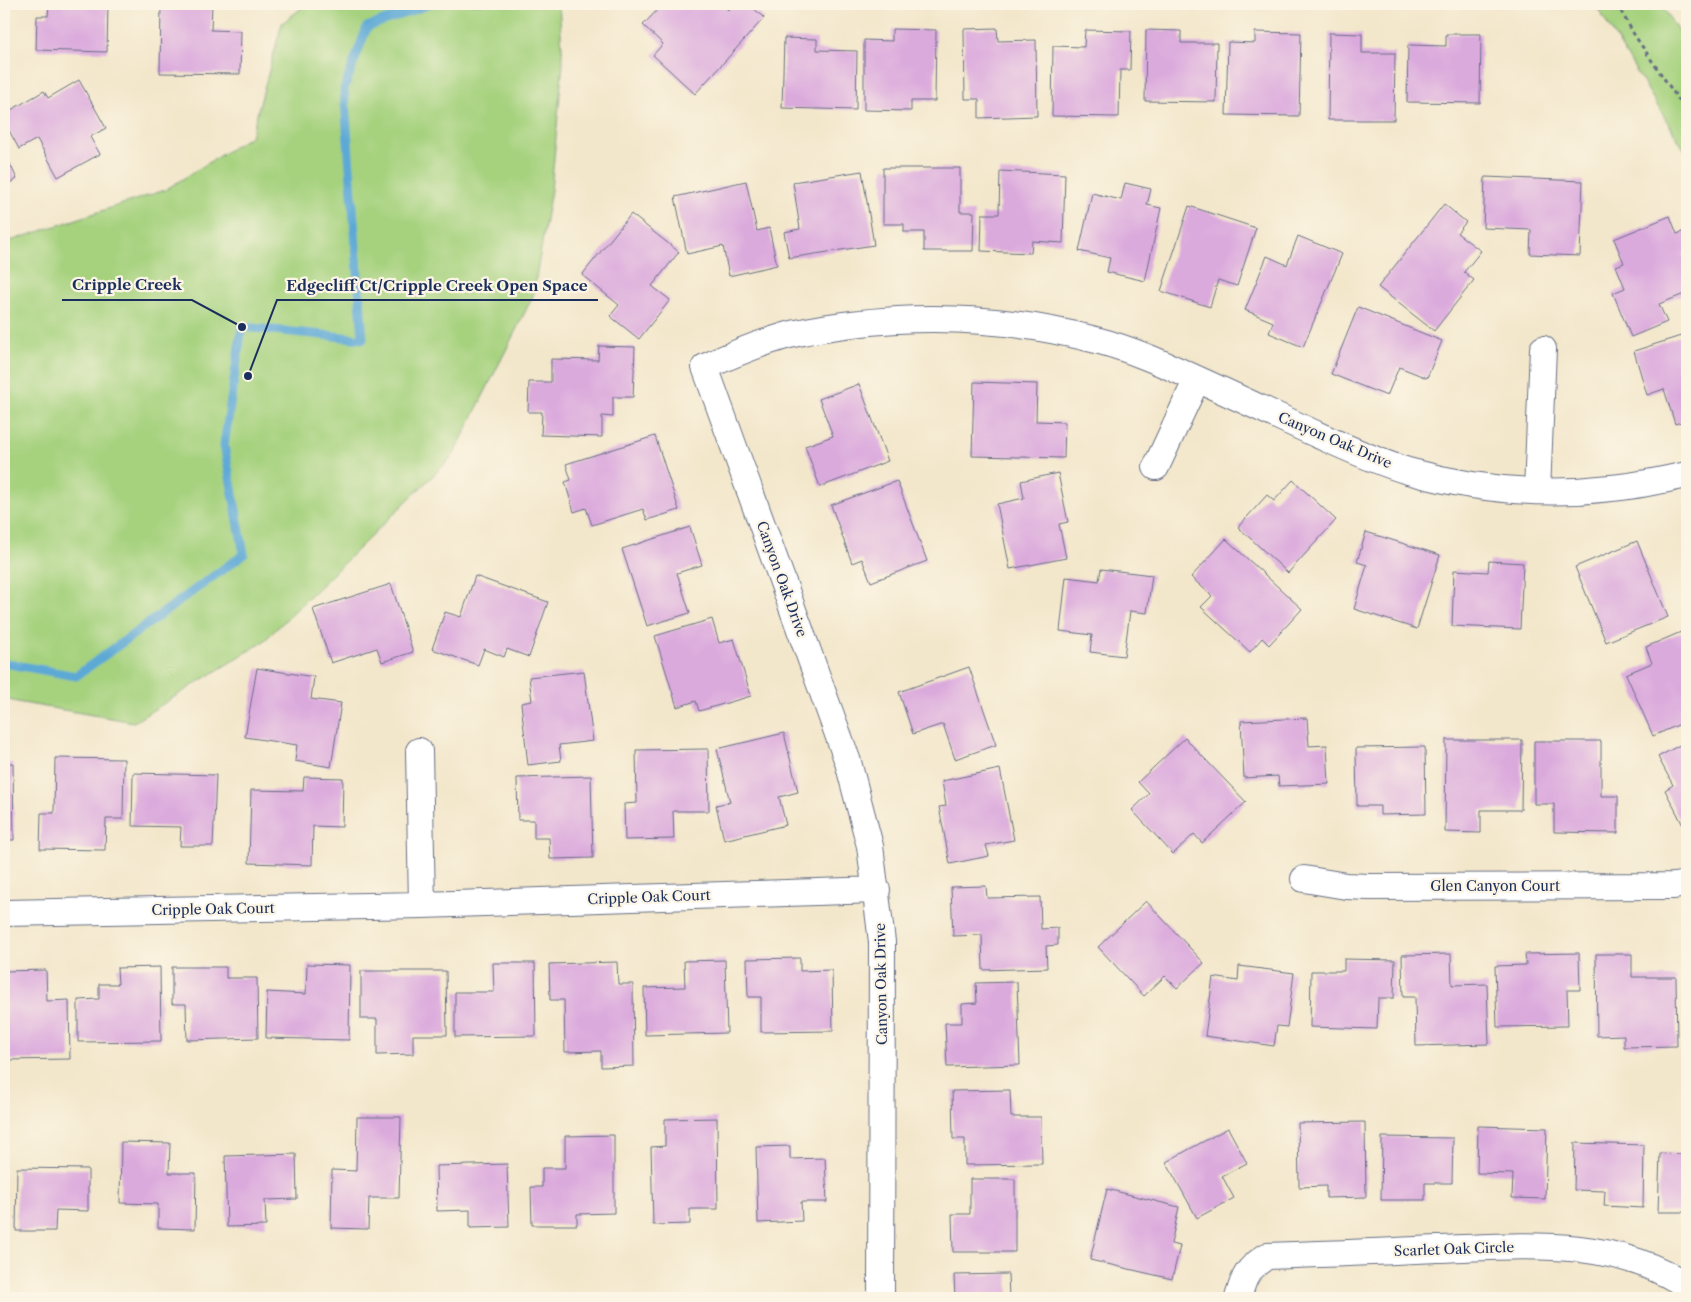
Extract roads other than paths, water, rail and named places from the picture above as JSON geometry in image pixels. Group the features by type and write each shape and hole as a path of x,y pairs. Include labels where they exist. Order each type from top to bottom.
{"street":[{"name":"Canyon Oak Drive","path":"881,1298 882,942 870,846 848,762 706,367 744,349 784,336 831,327 910,318 955,318 1000,322 1097,340 1145,356 1366,456 1406,470 1451,481 1494,488 1575,491 1612,488 1687,475"},
{"path":"1537,491 1543,349"},
{"path":"1156,467 1197,379"},
{"path":"419,751 422,905"},
{"name":"Glen Canyon Court","path":"1304,879 1346,886 1368,887 1664,886 1687,884"},
{"name":"Cripple Oak Court","path":"4,913 422,905 877,890"},
{"name":"Scarlet Oak Circle","path":"1238,1298 1242,1280 1253,1265 1267,1256 1542,1246 1588,1249 1633,1260 1676,1278 1687,1286"}],"waterway":[{"path":"4,663 76,676 244,554 224,445 242,327 363,339 344,89 367,27 430,4"}],"place":[{"name":"Cripple Creek","path":"242,327"},
{"name":"Edgecliff Ct/Cripple Creek Open Space","path":"248,376"}]}
